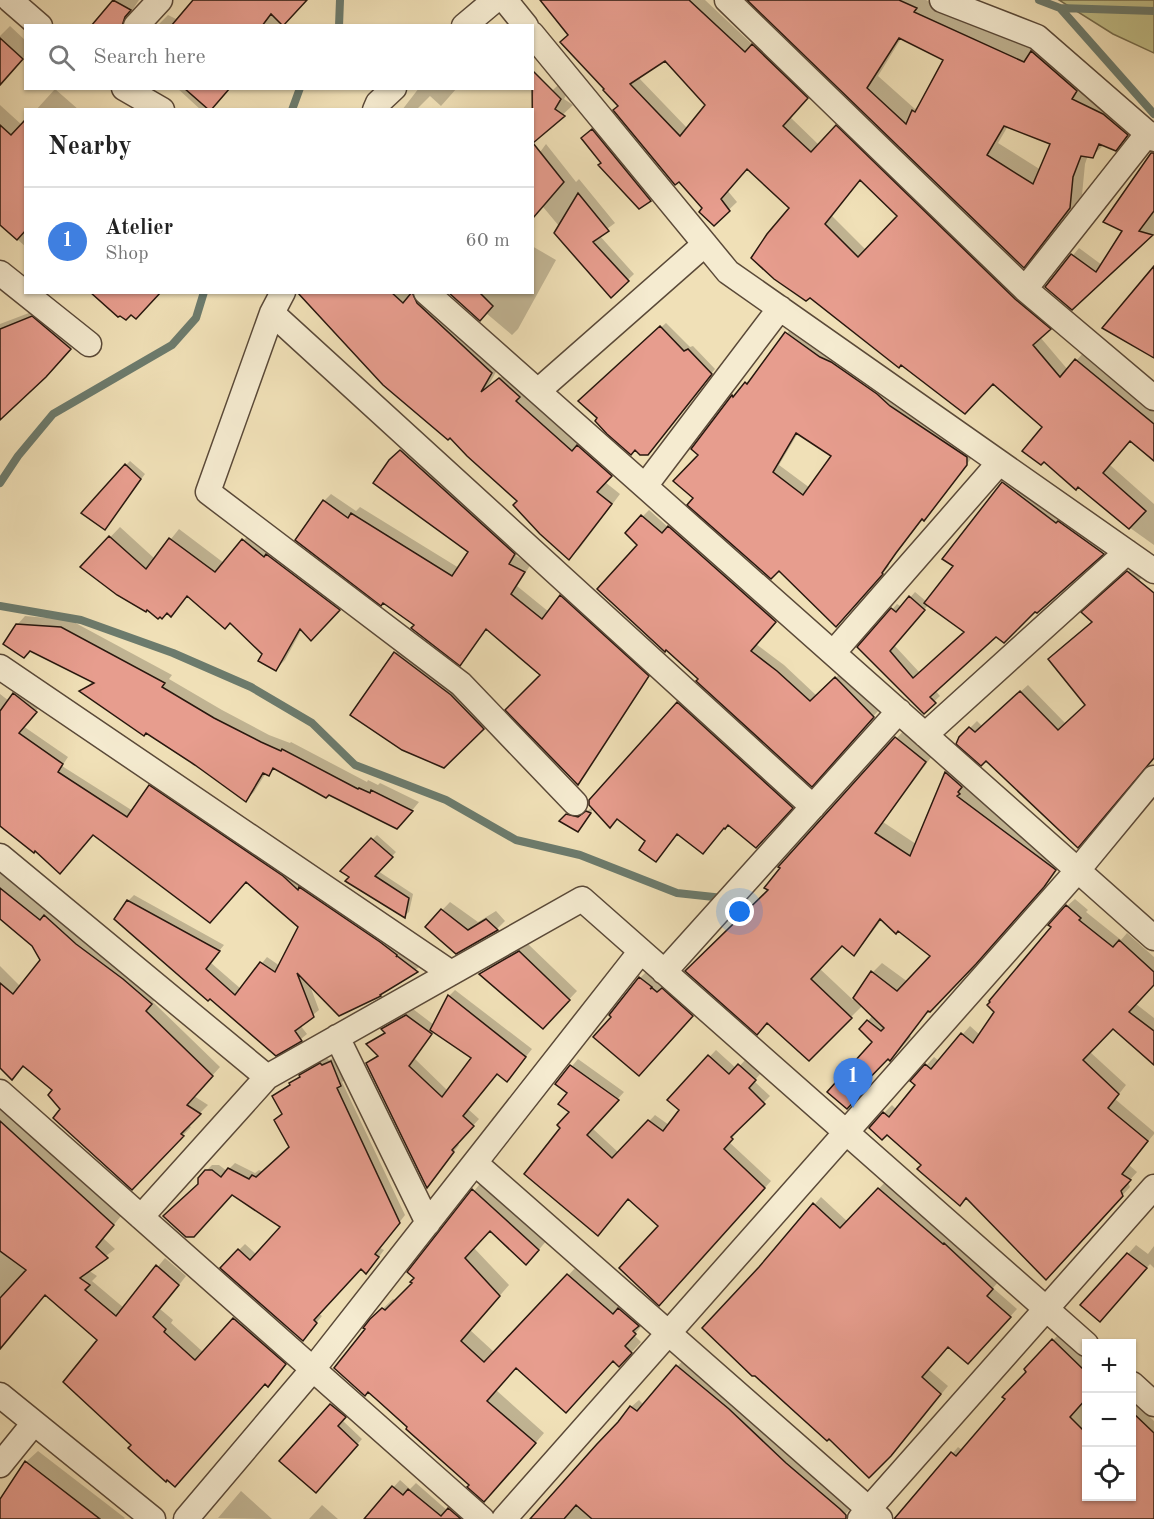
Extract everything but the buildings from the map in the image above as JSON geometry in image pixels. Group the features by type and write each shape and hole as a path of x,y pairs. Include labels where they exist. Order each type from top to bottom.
{"street":[{"path":"10,0 38,24"},
{"path":"138,24 160,0"},
{"path":"466,24 495,0"},
{"path":"505,0 524,24"},
{"path":"727,0 1025,289 1154,399"},
{"path":"942,0 1037,37 1151,136 1025,289"},
{"path":"534,36 728,272 1154,571"},
{"path":"127,90 159,108"},
{"path":"376,108 392,90"},
{"path":"537,391 705,244"},
{"path":"3,281 89,344"},
{"path":"428,294 1154,938"},
{"path":"575,803 461,684 208,492 277,303 813,807"},
{"path":"645,486 780,308"},
{"path":"833,653 999,463"},
{"path":"925,735 1127,552"},
{"path":"0,667 451,973"},
{"path":"664,972 899,711"},
{"path":"504,1519 1078,870 1154,778"},
{"path":"0,856 267,1077"},
{"path":"141,1216 267,1077 582,899 1082,1340"},
{"path":"186,1519 313,1369 641,951"},
{"path":"337,1038 428,1223"},
{"path":"0,1092 482,1519"},
{"path":"475,1163 668,1333 870,1516 1046,1309 1154,1187"},
{"path":"1136,1388 1154,1404"},
{"path":"0,1395 153,1519"},
{"path":"0,1465 34,1423"}],"shaded area":[{"path":"1059,0 1154,0 1154,53 1113,34"}],"waterway":[{"path":"339,24 340,0"},
{"path":"1039,0 1060,8 1154,11"},
{"path":"1060,8 1154,114"},
{"path":"293,108 299,90"},
{"path":"0,483 18,456 53,414 172,345 196,318 203,294"},
{"path":"0,606 81,620 173,653 251,687 312,723 355,765 446,800 516,840 580,855 677,893 723,898"}],"place":[{"name":"Atelier","path":"853,1108"}]}
